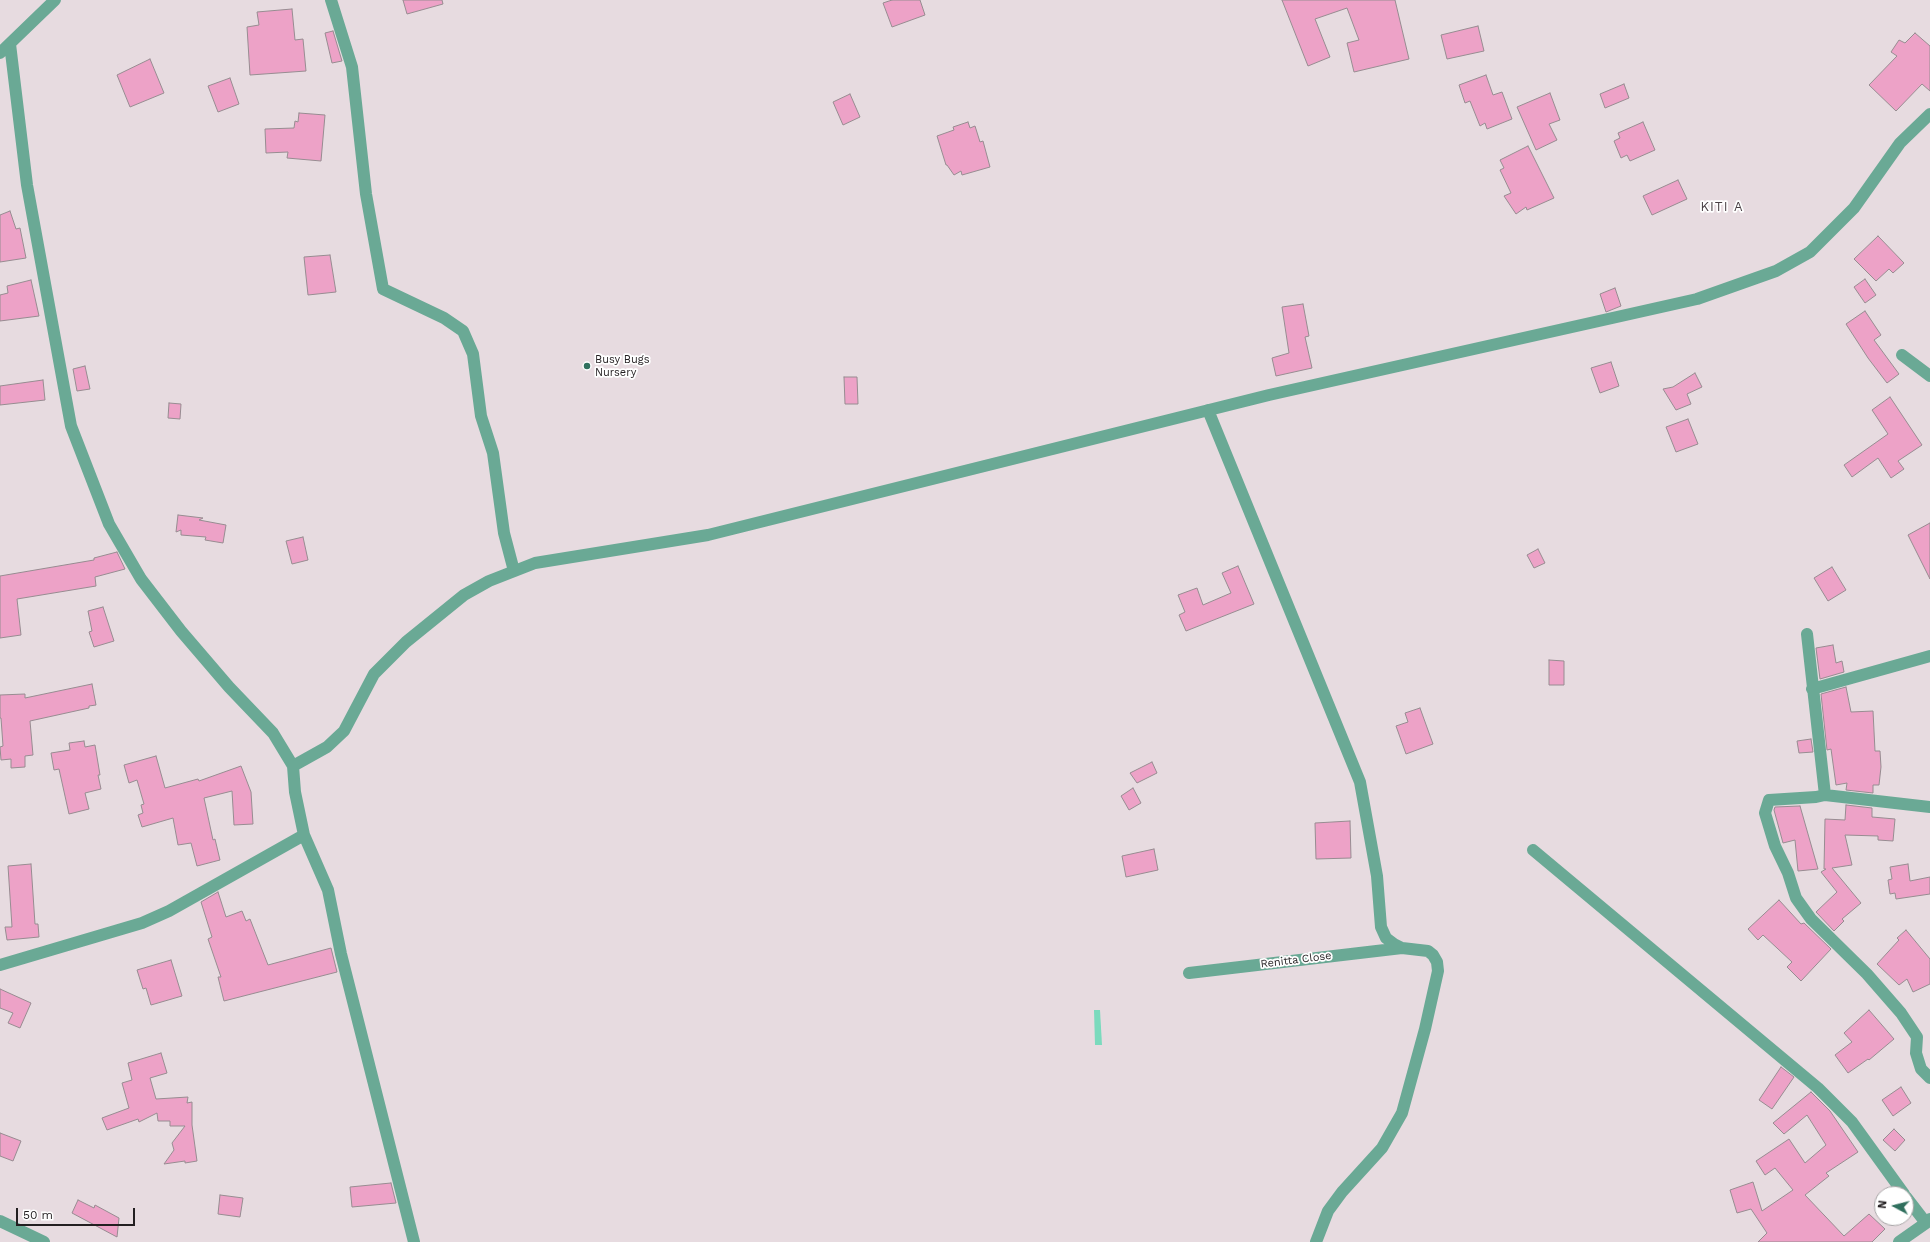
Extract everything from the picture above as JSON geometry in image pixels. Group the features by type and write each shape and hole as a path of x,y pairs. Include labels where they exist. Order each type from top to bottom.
{"street":[{"path":"41,14 42,0"},
{"path":"0,53 54,0"},
{"path":"331,0 352,67 366,194 383,289 444,318 463,331 473,354 481,416 493,453 504,533 514,571"},
{"path":"10,44 27,185 71,426 108,524 141,579 181,631 224,681 274,733 293,766 295,792 304,835 328,890 341,954 414,1242"},
{"path":"293,766 327,747 344,731 374,674 406,642 464,595 489,581 514,571 535,563 708,536 1208,410 1436,356 1697,299 1776,271 1810,252 1854,208 1900,143 1930,114"},
{"path":"1902,355 1930,376"},
{"path":"1208,410 1360,782 1377,876 1381,927 1386,938 1402,948 1428,951 1433,955 1437,962 1438,971 1402,1113 1382,1148 1342,1192 1328,1211 1316,1242"},
{"path":"1807,634 1825,794"},
{"path":"1812,689 1930,656"},
{"path":"1930,807 1825,794 1816,797 1769,800 1765,813 1775,846 1788,873 1796,898 1808,914 1867,974 1905,1019 1917,1037 1916,1052 1921,1069 1930,1078"},
{"path":"0,965 142,923 169,911 304,835"},
{"path":"1533,850 1818,1088 1852,1122 1898,1186"},
{"name":"Renitta Close","path":"1189,973 1402,948"},
{"path":"1899,1242 1928,1221 1914,1206"},
{"path":"0,1221 44,1242"}],"shaded area":[{"path":"1094,1010 1100,1010 1102,1045 1095,1045"}],"building":[{"path":"403,0 442,0 443,4 407,14"},
{"path":"892,0 920,0 925,15 892,27 883,3"},
{"path":"1282,0 1395,0 1409,59 1354,72 1347,43 1359,40 1347,8 1315,19 1330,57 1308,66"},
{"path":"292,9 295,40 303,39 306,71 250,75 247,27 259,25 257,12"},
{"path":"1478,26 1484,51 1447,59 1441,35"},
{"path":"333,31 342,61 332,63 325,33"},
{"path":"1915,33 1930,46 1930,91 1922,84 1896,111 1869,85 1897,56 1891,52 1899,40 1905,43"},
{"path":"150,59 164,93 130,107 117,75"},
{"path":"1486,75 1493,95 1502,92 1512,119 1487,129 1485,123 1480,126 1470,101 1465,103 1459,85"},
{"path":"230,78 239,104 218,112 208,86"},
{"path":"1624,84 1629,98 1605,108 1600,94"},
{"path":"1550,93 1560,120 1549,124 1557,140 1536,150 1517,107"},
{"path":"850,94 860,117 843,125 833,102"},
{"path":"299,113 325,115 321,161 287,158 288,152 266,153 265,129 294,128 295,121 298,122"},
{"path":"968,122 970,128 975,126 980,142 983,141 990,167 962,175 961,171 954,175 946,165 937,136 954,130 953,127"},
{"path":"1643,122 1655,150 1630,161 1627,155 1621,158 1614,141 1620,138 1618,133"},
{"path":"1528,146 1554,198 1527,210 1526,207 1516,214 1504,196 1511,193 1500,170 1504,168 1500,160"},
{"path":"1678,180 1687,199 1652,215 1643,196"},
{"path":"10,211 16,229 20,228 26,258 0,262 0,215"},
{"path":"1878,236 1904,263 1893,273 1889,269 1876,281 1854,259"},
{"path":"330,255 336,292 308,295 304,257"},
{"path":"1865,279 1876,295 1865,303 1854,287"},
{"path":"31,280 39,316 0,321 0,295 8,293 7,286"},
{"path":"1615,288 1621,306 1606,312 1600,294"},
{"path":"1303,304 1309,336 1305,337 1312,368 1276,376 1272,358 1289,353 1282,307"},
{"path":"1865,311 1881,335 1874,340 1899,374 1887,383 1868,358 1846,324"},
{"path":"1611,362 1619,386 1600,393 1591,368"},
{"path":"85,366 90,389 77,391 73,369"},
{"path":"1695,373 1702,387 1687,394 1691,404 1676,410 1663,389 1673,387"},
{"path":"844,377 857,377 858,404 845,404"},
{"path":"43,380 45,400 0,405 0,386"},
{"path":"1890,397 1922,445 1898,461 1904,469 1891,478 1878,458 1852,477 1844,465 1888,434 1872,410"},
{"path":"169,403 181,404 180,419 168,418"},
{"path":"1688,419 1698,444 1676,452 1666,427"},
{"path":"178,515 203,518 199,520 226,525 223,543 205,540 206,537 181,535 181,530 176,532"},
{"path":"1930,523 1930,579 1908,535"},
{"path":"303,537 308,560 292,564 286,541"},
{"path":"1538,549 1545,563 1534,568 1527,555"},
{"path":"117,552 125,569 95,577 96,586 17,599 21,635 0,638 0,576 94,560 94,558"},
{"path":"1238,566 1254,604 1186,631 1179,615 1185,612 1178,595 1197,588 1203,605 1231,593 1222,573"},
{"path":"1832,567 1846,590 1828,601 1814,578"},
{"path":"103,607 114,641 94,647 89,632 92,631 88,611"},
{"path":"1833,645 1836,663 1842,661 1844,672 1820,679 1816,648"},
{"path":"1549,660 1564,661 1564,685 1549,685"},
{"path":"92,684 96,705 89,706 89,708 30,721 33,755 25,756 25,767 11,768 11,759 1,760 0,747 3,746 0,718 0,695 25,694 25,698"},
{"path":"1846,687 1851,712 1873,711 1875,751 1880,751 1881,767 1879,785 1873,785 1873,793 1846,790 1847,783 1836,785 1831,749 1827,750 1821,694"},
{"path":"1420,708 1433,744 1406,754 1396,726 1408,722 1405,713"},
{"path":"1811,739 1813,752 1799,753 1797,741"},
{"path":"84,741 85,747 95,745 101,789 85,793 89,809 69,814 59,769 54,770 51,753 70,750 69,743"},
{"path":"156,756 165,788 198,779 199,781 241,766 251,792 253,824 234,825 232,791 204,798 213,840 215,839 220,860 197,866 191,843 178,845 173,818 142,827 138,815 143,813 141,805 144,804 137,780 129,783 124,765"},
{"path":"1152,762 1157,773 1137,783 1130,773"},
{"path":"1133,788 1141,803 1129,810 1121,796"},
{"path":"1846,805 1872,808 1872,817 1895,819 1893,841 1878,840 1878,836 1845,835 1852,865 1832,868 1861,903 1842,919 1844,921 1834,931 1816,912 1837,892 1821,872 1826,869 1824,869 1825,819 1845,820"},
{"path":"1800,806 1818,869 1798,871 1795,840 1783,843 1774,810 1775,807"},
{"path":"1350,821 1351,858 1316,859 1315,823"},
{"path":"1154,849 1158,870 1126,877 1122,856"},
{"path":"31,864 35,924 38,924 39,937 7,940 5,927 12,927 8,866"},
{"path":"1908,864 1910,881 1930,877 1930,894 1896,899 1895,893 1890,894 1888,880 1892,879 1890,867"},
{"path":"218,892 226,917 242,911 246,921 250,919 268,965 331,948 337,972 224,1001 218,977 221,977 208,939 212,937 201,902"},
{"path":"1779,900 1801,924 1804,923 1831,949 1801,981 1787,967 1792,962 1763,935 1758,940 1748,929"},
{"path":"1906,930 1930,959 1930,984 1913,992 1907,979 1899,985 1877,964 1899,940 1897,938"},
{"path":"171,960 182,996 151,1005 146,988 143,989 137,970"},
{"path":"0,989 31,1003 20,1028 8,1023 13,1013 0,1008"},
{"path":"1869,1010 1894,1039 1869,1060 1868,1059 1848,1073 1835,1055 1852,1042 1844,1033"},
{"path":"161,1053 167,1073 150,1078 156,1099 188,1097 187,1103 192,1102 192,1125 197,1161 164,1164 174,1150 172,1143 185,1126 170,1126 170,1121 158,1121 157,1113 139,1122 138,1119 107,1130 102,1118 129,1108 122,1083 132,1080 128,1063"},
{"path":"1781,1067 1794,1077 1772,1109 1759,1100"},
{"path":"1901,1087 1911,1103 1893,1116 1882,1100"},
{"path":"1811,1092 1830,1111 1858,1152 1826,1173 1829,1176 1805,1195 1844,1236 1869,1214 1874,1219 1874,1226 1882,1226 1885,1229 1872,1242 1758,1242 1767,1233 1751,1209 1737,1213 1730,1190 1753,1182 1762,1211 1793,1190 1775,1168 1765,1175 1756,1161 1789,1139 1805,1163 1826,1145 1807,1115 1784,1134 1773,1123"},
{"path":"1894,1129 1905,1140 1895,1151 1883,1140"},
{"path":"0,1133 21,1141 13,1161 0,1156"},
{"path":"391,1183 396,1203 352,1207 350,1187"},
{"path":"220,1195 243,1198 240,1217 218,1214"},
{"path":"78,1200 94,1208 95,1205 119,1218 117,1237 72,1213"}],"place":[{"name":"Busy Bugs Nursery","path":"587,366"}],"district":[{"name":"KITI A","path":"1722,207"}]}
